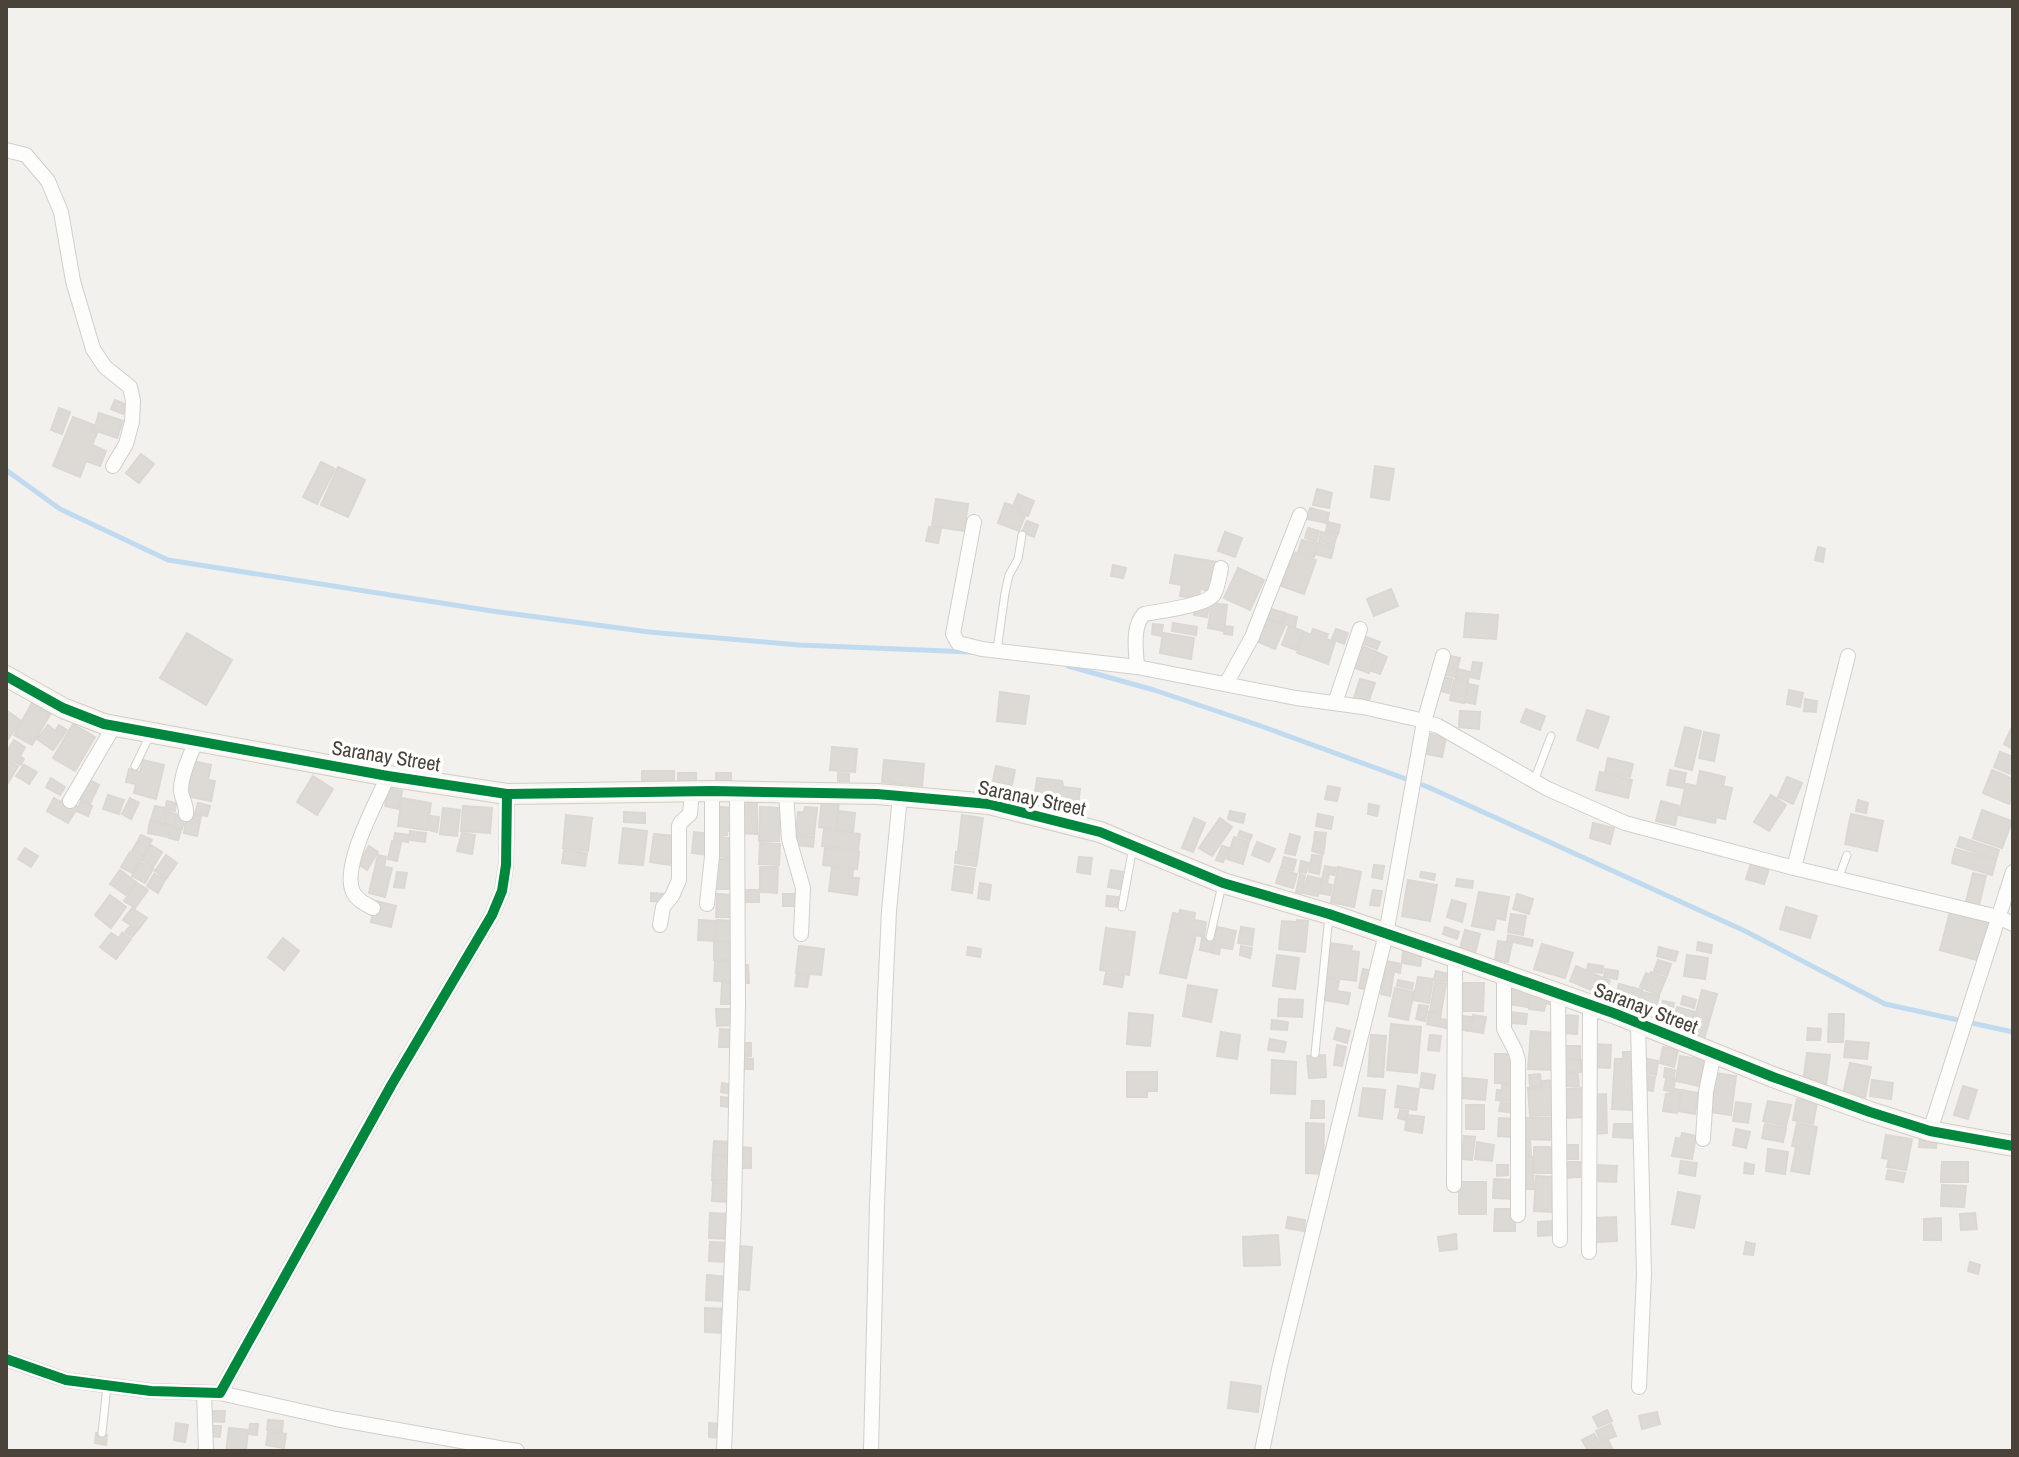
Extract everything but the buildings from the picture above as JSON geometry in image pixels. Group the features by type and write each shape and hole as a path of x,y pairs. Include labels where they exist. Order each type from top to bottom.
{"street":[{"path":"6,150 26,155 48,181 61,212 73,281 93,349 105,367 130,387 132,422 126,444 113,466"},
{"path":"1226,684 1252,637 1300,515"},
{"path":"974,522 953,634 958,643 1137,667 1296,698 1363,707 1424,722 1468,742 1534,781 1625,823 1998,917 2013,924"},
{"path":"1137,667 1136,635 1141,616 1207,600 1215,591 1221,568"},
{"path":"1335,703 1360,629"},
{"path":"1262,1451 1280,1365 1386,934 1424,722 1443,656"},
{"path":"1794,868 1848,656"},
{"name":"Saranay Street","path":"6,676 63,708 104,724 388,776 507,794 786,792 900,796 989,804 1100,832 1223,883 1329,914 1504,974 1842,1102 1930,1131 2013,1146"},
{"path":"70,801 114,726"},
{"path":"186,814 181,790 183,775 196,741"},
{"path":"373,908 353,893 352,867 356,848 388,776"},
{"path":"702,791 712,856 707,904"},
{"path":"660,925 664,905 679,880 679,826 690,814 702,791"},
{"path":"724,1451 734,1209 738,1005 737,791"},
{"path":"786,792 789,839 803,888 801,934"},
{"path":"220,1393 392,1084 492,915 502,891 506,865 507,794"},
{"path":"871,1451 885,997 889,911 900,796"},
{"path":"1930,1131 2013,872"},
{"path":"1454,1185 1455,957"},
{"path":"1504,974 1504,1029 1518,1060 1518,1215"},
{"path":"1558,994 1560,1240"},
{"path":"1589,1252 1590,1005"},
{"path":"1638,1024 1644,1274 1639,1387"},
{"path":"1703,1139 1706,1092 1714,1053"},
{"path":"6,1359 66,1380 151,1391 220,1393 336,1419 517,1451"},
{"path":"204,1393 206,1451"}],"lane":[{"path":"997,650 1005,593 1009,575 1018,559 1022,535"},
{"path":"135,766 151,733"},
{"path":"1534,781 1551,736"},
{"path":"1122,907 1133,845"},
{"path":"1838,879 1847,855"},
{"path":"1210,937 1223,883"},
{"path":"1315,1054 1329,914"},
{"path":"102,1433 107,1386"}],"waterway":[{"path":"6,470 60,509 168,560 492,611 649,632 799,645 971,652"},
{"path":"1068,666 1154,690 1428,787 1745,931 1885,1004 2013,1032"}],"cycle path":[{"path":"6,676 63,708 104,724 388,776 507,794 712,791 877,794 989,804 1100,832 1223,883 1329,914 1455,957 1616,1014 1870,1112 1930,1131 2013,1146"},
{"path":"6,1359 66,1380 151,1391 220,1393 392,1084 492,915 502,891 506,865 507,794"}]}
